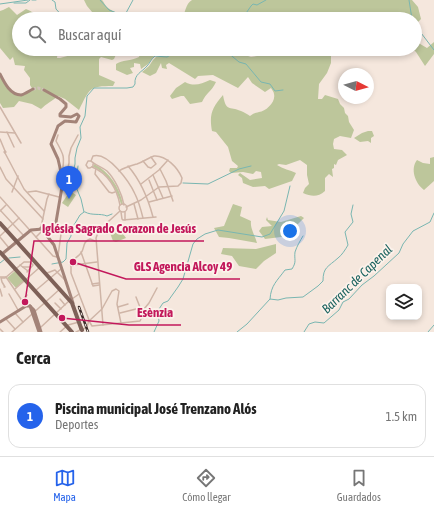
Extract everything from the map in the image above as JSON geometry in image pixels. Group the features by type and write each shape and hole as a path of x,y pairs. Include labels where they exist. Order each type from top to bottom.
{"main road":[{"path":"0,223 71,300 79,322 84,329"},
{"path":"2,253 72,332"}],"street":[{"path":"0,74 9,88 16,94 22,94 33,89"},
{"path":"44,90 60,98 66,104 66,107 59,114 60,116 71,118 76,114 79,115 76,122 66,121 62,122 58,126 51,146 58,158 63,184"},
{"path":"0,107 21,144"},
{"path":"0,132 15,133"},
{"path":"7,132 14,147"},
{"path":"55,228 71,148 78,135"},
{"path":"0,139 24,189 44,211"},
{"path":"54,141 62,153 64,160 62,176"},
{"path":"0,155 5,152"},
{"path":"89,168 86,164 88,161 91,161 93,156 98,155 108,160 120,171 129,183 138,202 143,218"},
{"path":"143,161 149,168 151,168 156,164 151,157"},
{"path":"120,171 128,166 151,157 161,157 168,160 181,175 182,180 178,186 159,187 138,202 126,207"},
{"path":"142,184 168,160"},
{"path":"91,161 93,164 102,168 110,175 126,207"},
{"path":"128,166 142,184 153,217"},
{"path":"0,167 6,179 43,219"},
{"path":"87,171 89,168 96,168 106,176 120,205 119,208 122,219"},
{"path":"96,168 95,174 109,192 115,192"},
{"path":"160,169 173,201"},
{"path":"153,175 163,198"},
{"path":"12,192 18,176"},
{"path":"148,179 157,200"},
{"path":"28,192 36,191 60,197"},
{"path":"36,237 41,229 49,194"},
{"path":"149,202 172,196"},
{"path":"0,197 53,256 57,253"},
{"path":"134,204 138,219"},
{"path":"7,205 0,210 24,236"},
{"path":"125,220 126,207"},
{"path":"103,325 95,241 99,230 121,212 125,212"},
{"path":"117,216 120,216 125,220 156,217"},
{"path":"10,248 0,236 19,218"},
{"path":"2,253 10,248 30,230 55,228 61,234 57,253"},
{"path":"41,229 51,239 57,253 71,300"},
{"path":"95,241 90,239 86,240 83,244 81,252 92,285 99,284"},
{"path":"81,252 73,259 71,273 92,326 140,321 144,316 144,309 150,302 157,288"},
{"path":"4,287 1,279 6,277 24,262 30,262 33,265 31,267"},
{"path":"72,265 97,262"},
{"path":"20,265 27,271 31,267"},
{"path":"23,267 31,267"},
{"path":"15,289 40,267"},
{"path":"36,291 61,268"},
{"path":"46,273 55,270 65,280"},
{"path":"0,277 6,277"},
{"path":"6,277 26,306 33,308 39,331"},
{"path":"0,289 2,296"},
{"path":"12,332 60,289"},
{"path":"76,332 84,329 89,320 102,310 114,289 119,291 118,307 121,323"},
{"path":"9,294 19,311"},
{"path":"39,331 60,309 79,294"},
{"path":"22,300 27,295"},
{"path":"136,297 143,315 140,321"},
{"path":"60,299 65,305"},
{"path":"55,303 60,309"},
{"path":"118,307 128,304"},
{"path":"0,322 26,306"},
{"path":"120,313 140,308"},
{"path":"15,313 23,322"},
{"path":"6,319 15,329"},
{"path":"60,332 67,326 79,322"},
{"path":"0,329 3,332"}],"green space":[{"path":"84,0 102,0 110,10 114,12 92,12"},
{"path":"192,0 412,0 418,7 419,12 185,12"},
{"path":"9,7 14,12 12,12 12,56 57,56 57,58 60,58 67,56 115,56 112,60 101,57 99,59 99,75 115,82 113,86 99,87 91,90 79,110 65,99 58,96 41,109 32,104 19,101 14,107 3,108 0,103 0,76 7,88 19,95 33,90 30,85 30,78 24,70 25,66 15,65 13,57 10,60 0,48 0,11"},
{"path":"26,9 32,12 22,12"},
{"path":"434,42 434,54 425,66 419,56 422,56 422,45 427,48"},
{"path":"154,56 148,64 141,69 140,64 134,63 134,67 130,68 133,73 127,75 116,70 116,64 139,57"},
{"path":"160,56 331,56 331,63 327,73 319,84 318,99 322,99 325,95 338,99 338,104 344,108 349,122 354,130 351,138 340,136 334,139 334,149 342,150 347,155 338,160 336,165 334,164 334,168 332,169 333,177 329,174 325,178 325,191 315,196 303,193 309,184 307,165 300,160 286,165 277,165 296,173 292,181 269,189 265,186 253,187 243,183 242,178 238,175 240,173 250,180 262,178 261,172 256,171 253,174 243,172 231,173 229,171 230,168 237,168 238,166 232,161 228,147 216,132 212,131 211,116 216,104 223,95 225,104 229,108 242,111 250,116 254,113 265,110 270,106 274,97 274,92 271,88 265,92 252,83 248,77 238,88 213,75 198,76 195,79 169,63 166,65 167,69 162,68 161,63 156,73 150,76 142,72 153,60"},
{"path":"210,80 216,82 202,102 190,104 184,96 172,99 170,96 176,88 185,82 194,85"},
{"path":"372,131 374,136 371,138 371,143 368,141 360,142 354,138 362,133"},
{"path":"434,157 434,181 424,190 418,184 414,176 415,164 417,160 430,164 430,158"},
{"path":"94,164 105,171 113,181 123,204 121,204 111,182 103,173 93,167"},
{"path":"70,191 76,195 68,207 62,203"},
{"path":"233,204 242,207 240,216 251,221 257,243 219,237 214,228 224,226"},
{"path":"301,216 304,218 288,234 281,237 265,239 259,231 262,227 272,226 266,220 267,217 268,220 281,222"},
{"path":"110,227 115,231 114,233 121,231 126,238 116,242 113,241 110,233 107,235 105,234"},
{"path":"276,244 276,253 264,261 256,269 239,266 232,256 221,254 223,248 256,249"},
{"path":"15,271 24,281 16,288 7,278"}],"waterway":[{"path":"0,4 28,0"},
{"path":"14,3 26,3 30,0"},
{"path":"52,0 55,2 56,9 59,12"},
{"path":"100,0 109,10 114,12"},
{"path":"127,12 133,0"},
{"path":"247,12 253,4 257,5 266,0"},
{"path":"409,0 411,12"},
{"path":"422,34 434,50"},
{"path":"84,212 81,199 74,182 73,172 77,148 81,138 80,127 85,116 87,96 94,88 133,87 137,75 155,56"},
{"path":"155,56 169,56"},
{"path":"232,56 239,62 246,64 261,82 270,84 275,91 283,90"},
{"path":"72,176 77,174 78,166"},
{"path":"183,183 208,184 239,169 251,166"},
{"path":"154,332 159,321 159,309 163,303 168,301 183,279 193,244 197,239 205,234 218,230 262,237 270,234 284,211 290,186"},
{"path":"237,332 247,324 270,299 278,300 303,297 323,281 325,270 345,251 348,245 345,232 353,222 351,214 353,205"},
{"path":"52,264 63,262 66,259 67,243 71,236 71,230 80,215 84,212"},
{"path":"85,212 107,216 112,214"},
{"name":"Barranc de Capenal","path":"304,332 309,324 315,322 324,323 339,310 343,302 349,299 362,285 399,253 403,244 413,231 430,222 434,213"},
{"path":"270,299 273,287 277,280 285,270 292,269 294,266 295,252 303,236"},
{"path":"9,258 20,257"},
{"path":"0,263 5,259"},
{"path":"428,332 434,325"}],"tunnel":[{"path":"33,89 38,88 44,90"}],"railway":[{"path":"79,307 88,332"}],"place":[{"name":"Piscina municipal José Trenzano Alós","path":"69,199"},
{"name":"GLS Agencia Alcoy 49","path":"73,262"},
{"name":"Iglésia Sagrado Corazon de Jesús","path":"25,302"},
{"name":"Esènzia","path":"62,318"}]}
